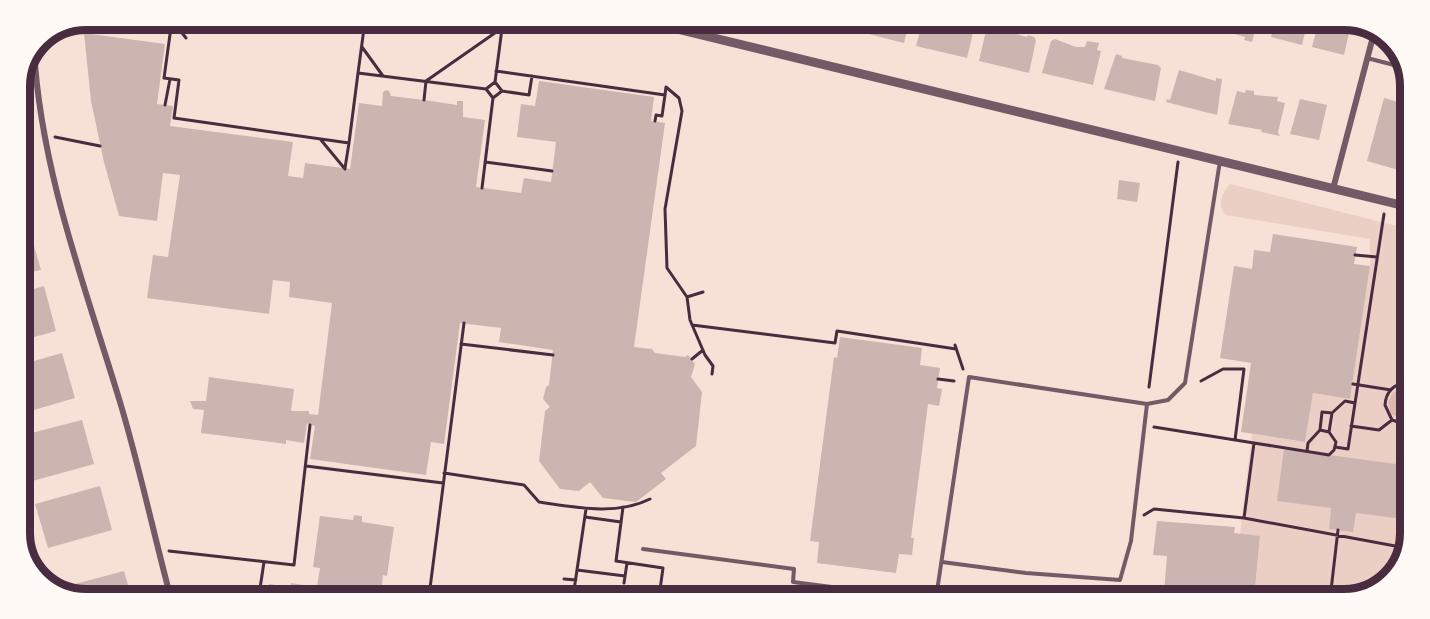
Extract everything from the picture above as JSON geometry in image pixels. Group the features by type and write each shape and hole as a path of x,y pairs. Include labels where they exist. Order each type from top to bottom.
{"street":[{"path":"681,30 1400,205"},
{"path":"1333,189 1373,38"},
{"path":"36,62 48,159 70,241 120,404 168,589"}],"lane":[{"path":"1367,58 1394,65 1395,62"},
{"path":"938,589 969,377 1147,404 1168,400 1185,382 1220,161"},
{"path":"942,562 1026,573 1120,580 1131,541 1147,404"},
{"path":"643,549 794,569 793,582 847,589"}],"path":[{"path":"171,30 164,78 179,80 174,118 349,143"},
{"path":"180,30 186,38"},
{"path":"320,139 345,169 364,30"},
{"path":"424,100 426,81 498,30"},
{"path":"502,30 495,82 502,91 529,95 532,76"},
{"path":"362,47 383,76"},
{"path":"496,71 665,95"},
{"path":"358,73 486,89 493,98"},
{"path":"165,105 170,79"},
{"path":"486,89 495,82"},
{"path":"656,122 656,115 662,116 666,87 679,98 682,111 665,209 667,268 687,297 692,325 713,366 712,374"},
{"path":"482,188 493,98 502,91"},
{"path":"45,135 100,146"},
{"path":"1149,387 1179,152"},
{"path":"485,162 552,171"},
{"path":"1335,447 1348,449 1386,202"},
{"path":"1355,255 1378,257"},
{"path":"687,297 703,292"},
{"path":"430,589 464,323"},
{"path":"692,325 835,343 837,331 955,347 963,370"},
{"path":"461,344 553,356"},
{"path":"692,359 703,350"},
{"path":"1147,350 1154,351"},
{"path":"1201,381 1223,369 1250,370"},
{"path":"1235,440 1244,369"},
{"path":"938,379 954,381"},
{"path":"1353,384 1390,390"},
{"path":"1400,384 1390,390 1384,405 1392,420 1400,423"},
{"path":"1329,432 1332,413 1345,401 1355,403"},
{"path":"1307,451 1308,443 1320,430 1322,412 1332,413"},
{"path":"1351,426 1379,430 1392,420"},
{"path":"158,549 294,565 310,425"},
{"path":"1154,426 1329,455 1336,442 1329,432 1320,430"},
{"path":"1244,518 1254,443"},
{"path":"306,466 443,483"},
{"path":"444,473 524,485 539,502 586,509 637,505 650,499"},
{"path":"623,507 616,561 663,568 660,589"},
{"path":"574,589 586,509"},
{"path":"1144,515 1154,509 1244,518 1398,547"},
{"path":"585,517 621,522"},
{"path":"1331,589 1338,530"},
{"path":"261,589 264,562"},
{"path":"624,583 627,563"},
{"path":"577,570 625,576"},
{"path":"564,579 576,580"}],"shaded area":[{"path":"1230,184 1400,227 1399,544 1393,561 1381,575 1362,586 1351,589 1255,589 1260,537 1240,534 1252,434 1305,442 1313,393 1350,399 1370,266 1370,239 1226,215 1221,208 1221,200"},
{"path":"1400,390 1400,418 1391,414 1388,402 1393,392"}],"building":[{"path":"853,30 907,30 904,43"},
{"path":"920,30 974,30 967,58 916,46"},
{"path":"986,30 1002,30 1027,37 1028,35 1036,40 1029,73 979,61"},
{"path":"1181,30 1190,30 1187,31 1187,34 1181,33"},
{"path":"1220,30 1255,30 1252,42 1244,40 1245,37"},
{"path":"1273,30 1306,30 1302,45 1271,37"},
{"path":"1316,30 1350,31 1344,55 1312,47"},
{"path":"84,33 165,44 157,104 173,106 170,126 293,142 288,176 303,178 305,163 350,169 359,103 382,106 383,92 386,90 391,96 457,105 457,101 463,101 463,117 485,120 476,187 521,193 524,178 551,182 556,142 517,137 521,104 535,106 539,81 654,97 651,121 665,123 634,347 652,349 655,353 685,357 688,355 695,364 691,377 702,392 696,446 661,473 666,479 636,502 603,498 590,482 579,491 560,489 539,461 545,411 550,407 543,399 546,387 549,385 553,350 499,342 501,328 460,323 444,444 431,442 426,475 310,459 315,426 307,424 304,443 286,440 286,444 201,433 204,410 193,409 190,401 206,401 209,377 294,389 291,411 309,411 309,414 318,415 332,303 289,297 290,282 273,280 269,314 147,298 153,255 168,257 180,175 163,173 157,221 119,216 91,101"},
{"path":"1055,39 1076,47 1085,47 1087,41 1099,43 1097,50 1101,51 1093,85 1042,73 1051,41"},
{"path":"1116,54 1122,58 1158,65 1161,68 1155,101 1104,89"},
{"path":"1179,70 1216,81 1216,78 1222,79 1217,115 1166,102 1167,99 1170,100"},
{"path":"1246,90 1254,91 1254,95 1278,97 1277,101 1285,103 1278,132 1280,136 1228,124 1237,91 1245,93"},
{"path":"1384,98 1400,102 1400,170 1367,161"},
{"path":"1300,99 1327,105 1319,140 1290,134"},
{"path":"1119,180 1140,183 1137,202 1117,199"},
{"path":"30,232 41,270 30,272"},
{"path":"1273,234 1357,247 1354,264 1370,266 1350,399 1313,393 1305,442 1241,432 1251,363 1220,358 1234,266 1252,269 1254,250 1270,252"},
{"path":"44,286 56,331 30,338 30,290"},
{"path":"840,337 922,348 920,365 940,368 937,388 942,389 939,406 928,404 911,538 914,538 912,555 899,554 896,573 817,563 819,542 810,541 834,357 837,358"},
{"path":"62,353 75,398 30,411 30,362"},
{"path":"82,420 94,464 30,482 30,433"},
{"path":"1284,449 1400,465 1396,518 1356,513 1353,532 1329,529 1331,508 1277,501"},
{"path":"100,486 112,530 48,548 35,504"},
{"path":"354,515 362,516 362,522 394,527 387,576 383,575 382,589 268,589 269,584 291,587 291,583 317,587 320,568 313,567 320,516 353,520"},
{"path":"1157,521 1235,527 1234,533 1260,536 1255,589 1164,589 1167,556 1153,555"},
{"path":"124,571 129,589 86,589 68,586"}]}
